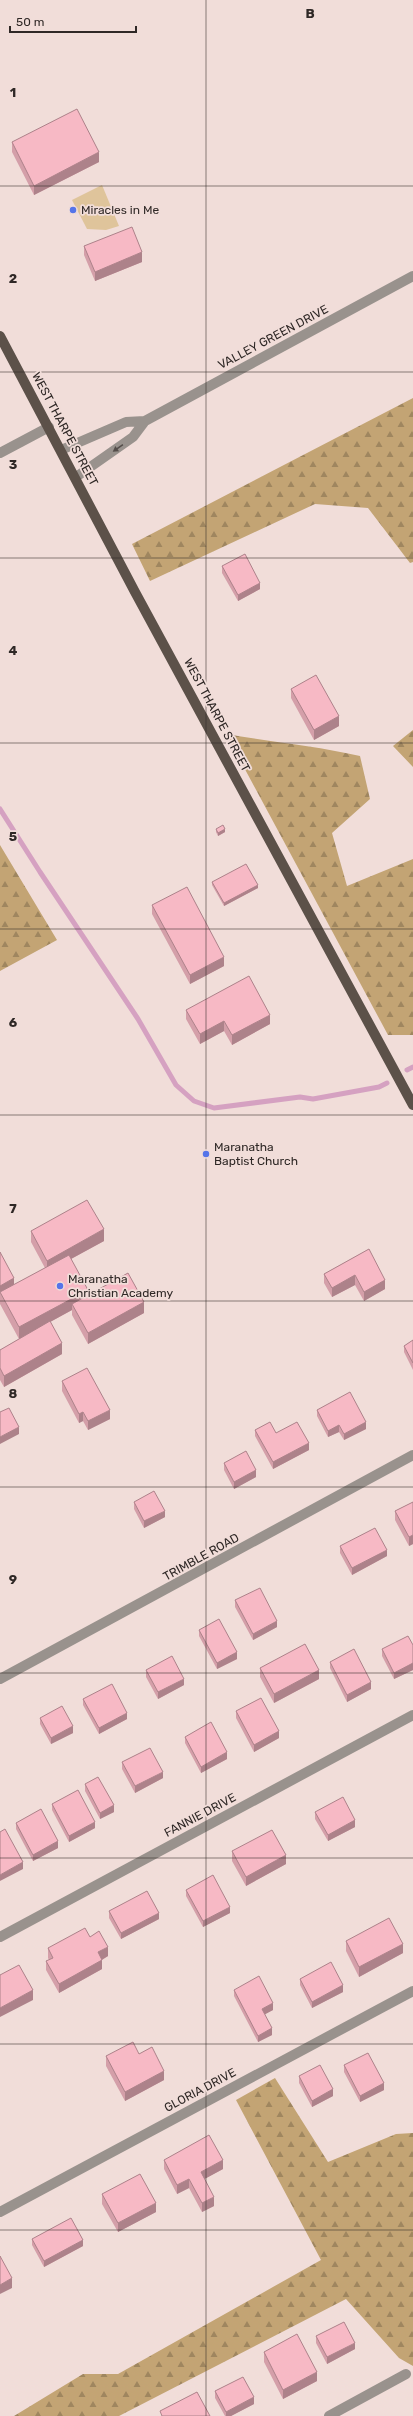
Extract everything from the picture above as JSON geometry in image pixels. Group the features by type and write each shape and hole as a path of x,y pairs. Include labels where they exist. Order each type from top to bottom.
{"main road":[{"name":"WEST THARPE STREET","path":"0,336 143,606 413,1105"}],"street":[{"name":"VALLEY GREEN DRIVE","path":"76,477 133,437 145,421 413,276"},
{"name":"VALLEY GREEN DRIVE","path":"61,450 126,422 145,421"},
{"path":"0,453 49,428"},
{"name":"TRIMBLE ROAD","path":"0,1679 413,1455"},
{"name":"FANNIE DRIVE","path":"0,1938 413,1715"},
{"name":"GLORIA DRIVE","path":"0,2212 413,1991"},
{"path":"328,2416 406,2374"}],"green space":[{"path":"413,398 413,562 410,563 368,508 315,504 150,581 132,544"},
{"path":"413,730 413,767 393,746"},
{"path":"226,734 327,749 360,756 370,799 332,833 347,886 413,859 413,1035 388,1035"},
{"path":"0,845 57,940 0,971"},
{"path":"275,2078 328,2162 396,2134 413,2133 413,2366 399,2358 346,2299 119,2416 14,2416 83,2374 118,2374 321,2260 236,2100"}],"shaded area":[{"path":"102,185 119,226 106,230 87,229 72,200"}],"building":[{"path":"77,109 99,152 34,186 12,142"},
{"path":"132,227 142,252 95,272 84,246"},
{"path":"245,554 260,583 238,595 222,566"},
{"path":"316,675 339,716 314,730 291,689"},
{"path":"223,825 225,829 218,833 216,829"},
{"path":"246,864 258,885 224,903 212,882"},
{"path":"187,887 224,957 190,975 152,905"},
{"path":"249,976 270,1015 232,1035 224,1021 200,1034 186,1010"},
{"path":"87,1200 104,1229 47,1261 31,1231"},
{"path":"369,1249 385,1280 364,1292 355,1275 332,1288 324,1274"},
{"path":"0,1252 14,1278 0,1286"},
{"path":"69,1255 88,1290 19,1327 0,1292"},
{"path":"128,1273 144,1302 88,1333 72,1304"},
{"path":"50,1321 62,1343 4,1376 0,1368 0,1350"},
{"path":"413,1340 413,1363 404,1346"},
{"path":"87,1368 110,1410 88,1421 83,1412 79,1414 62,1381"},
{"path":"350,1392 366,1422 344,1434 339,1425 328,1431 317,1410"},
{"path":"9,1408 19,1427 0,1437 0,1412"},
{"path":"270,1422 276,1433 297,1422 309,1443 273,1462 255,1430"},
{"path":"246,1451 256,1470 234,1482 224,1463"},
{"path":"154,1491 165,1511 144,1521 134,1502"},
{"path":"413,1502 413,1535 409,1537 395,1511"},
{"path":"375,1528 387,1550 352,1568 340,1546"},
{"path":"260,1588 277,1621 253,1634 235,1600"},
{"path":"219,1619 237,1652 217,1663 199,1630"},
{"path":"408,1636 413,1645 413,1663 394,1673 382,1649"},
{"path":"305,1644 319,1670 274,1694 260,1668"},
{"path":"354,1649 371,1682 347,1695 330,1662"},
{"path":"172,1656 184,1679 158,1692 146,1670"},
{"path":"112,1684 127,1713 99,1728 83,1699"},
{"path":"261,1698 279,1731 254,1745 236,1711"},
{"path":"62,1706 73,1726 51,1738 40,1718"},
{"path":"211,1722 227,1752 201,1767 185,1737"},
{"path":"150,1748 163,1772 135,1786 122,1762"},
{"path":"98,1777 114,1805 100,1813 85,1784"},
{"path":"78,1790 95,1822 69,1836 52,1804"},
{"path":"343,1797 355,1820 328,1835 315,1812"},
{"path":"41,1809 58,1841 33,1855 16,1823"},
{"path":"5,1829 23,1862 0,1875 0,1832"},
{"path":"272,1830 286,1855 246,1877 232,1851"},
{"path":"213,1875 230,1907 203,1921 186,1890"},
{"path":"147,1891 159,1913 121,1933 109,1911"},
{"path":"389,1918 403,1944 359,1967 346,1941"},
{"path":"85,1928 90,1937 99,1931 108,1947 98,1952 102,1960 59,1984 46,1961 53,1958 48,1948"},
{"path":"331,1962 343,1985 312,2002 300,1979"},
{"path":"19,1965 33,1990 0,2008 0,1975"},
{"path":"259,1976 273,2003 262,2009 272,2028 258,2036 234,1990"},
{"path":"133,2042 139,2054 152,2047 164,2071 125,2092 106,2056"},
{"path":"368,2053 384,2083 360,2096 344,2065"},
{"path":"320,2065 333,2089 312,2101 299,2076"},
{"path":"209,2135 223,2160 201,2172 214,2197 202,2203 189,2179 177,2185 164,2160"},
{"path":"140,2174 156,2203 118,2223 102,2194"},
{"path":"71,2218 83,2240 44,2261 32,2239"},
{"path":"0,2256 12,2278 0,2285"},
{"path":"344,2322 355,2343 327,2357 316,2336"},
{"path":"297,2334 317,2372 283,2390 264,2352"},
{"path":"243,2377 254,2397 226,2412 215,2391"},
{"path":"197,2392 210,2416 162,2416 160,2411"}],"waterway":[{"path":"0,809 138,1019 176,1085 194,1101 214,1108 300,1097 313,1099 379,1087 387,1083"},
{"path":"407,1070 413,1067"}],"place":[{"name":"Miracles in Me","path":"73,210"},
{"name":"Maranatha Baptist Church","path":"206,1154"},
{"name":"Maranatha Christian Academy","path":"60,1286"}]}
